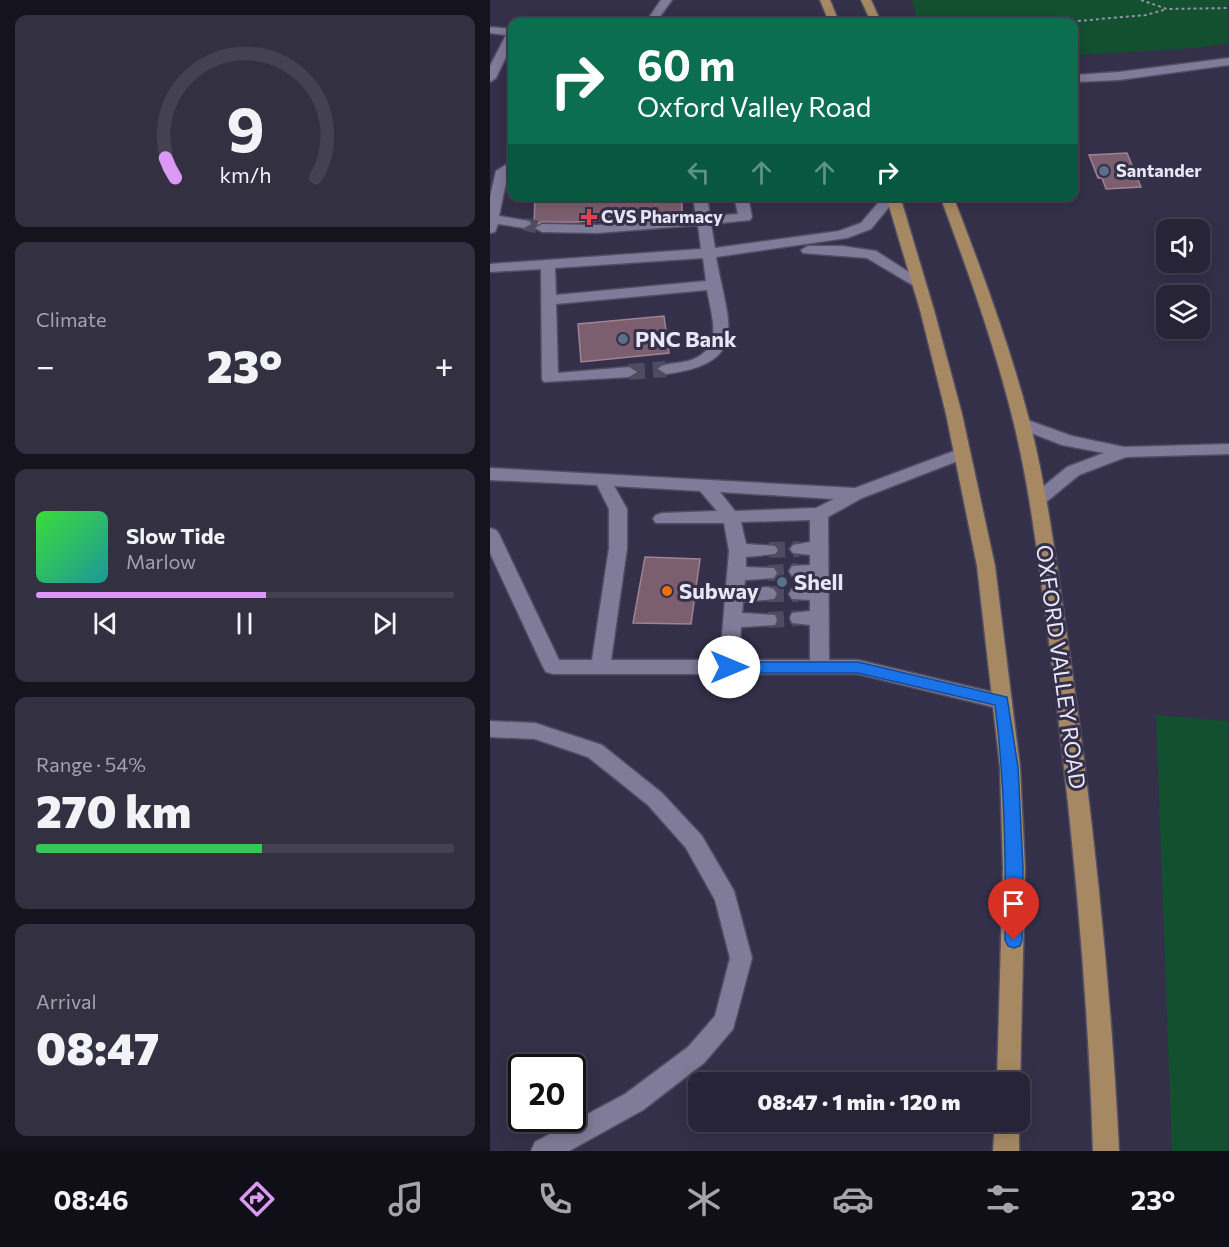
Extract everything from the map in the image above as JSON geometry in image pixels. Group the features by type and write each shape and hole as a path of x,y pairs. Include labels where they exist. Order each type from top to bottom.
{"main road":[{"path":"825,0 832,18"},
{"path":"866,0 875,18"},
{"path":"894,201 919,284 962,453 986,566 1010,767 1014,868 1009,1072"},
{"name":"OXFORD VALLEY ROAD","path":"948,201 988,307 1022,423 1039,499 1087,877 1098,996 1106,1151"},
{"path":"1006,1151 1007,1132"}],"street":[{"path":"654,18 667,0"},
{"path":"490,30 508,32"},
{"path":"495,72 508,42"},
{"path":"1078,79 1119,76 1228,61"},
{"path":"508,167 502,171 491,224 507,222 530,228 541,235 577,234 598,229 745,216 742,201"},
{"path":"666,369 694,366 704,362 718,347 722,337 701,201"},
{"path":"737,251 842,235 866,226 888,201"},
{"path":"490,268 737,251 858,251 880,258 919,284"},
{"path":"548,265 550,379 630,372"},
{"path":"548,300 713,285"},
{"path":"1022,423 1068,441 1124,452 1228,449"},
{"path":"1039,499 1073,471 1124,452"},
{"path":"662,519 819,514 856,494 962,453"},
{"path":"490,474 856,494"},
{"path":"600,667 618,548 618,509 602,480"},
{"path":"704,485 732,518 738,551 729,667"},
{"path":"819,514 820,667"},
{"path":"490,534 553,667 858,667 1002,701"},
{"path":"799,549 820,548"},
{"path":"738,551 769,550"},
{"path":"798,572 820,571"},
{"path":"737,574 769,573"},
{"path":"798,594 820,593"},
{"path":"735,596 768,594"},
{"path":"799,618 820,618"},
{"path":"733,620 768,620"},
{"path":"490,729 535,731 595,751 655,798 694,842 726,898 741,958 725,1021 696,1055 634,1102 544,1151"}],"path":[{"path":"1141,0 1167,9"},
{"path":"1078,21 1146,15 1167,9 1228,8"}],"green space":[{"path":"912,0 1228,0 1228,43 1196,48 1078,55 1078,18 917,18"},
{"path":"1156,715 1228,721 1228,1151 1172,1151"}],"building":[{"name":"Santander","path":"1127,153 1141,187 1106,189 1102,178 1098,178 1089,155"},
{"name":"CVS Pharmacy","path":"535,201 682,201 682,214 576,222 542,222 534,226"},
{"name":"PNC Bank","path":"664,316 669,353 581,362 578,324"},
{"name":"Subway","path":"645,557 700,559 691,624 633,623"}],"tunnel":[{"path":"524,224 542,228"},
{"path":"629,372 666,369"},
{"path":"769,550 799,549"},
{"path":"768,573 798,571"},
{"path":"768,594 798,594"},
{"path":"768,620 799,618"}],"place":[{"name":"Santander","path":"1104,171"},
{"name":"CVS Pharmacy","path":"589,217"},
{"name":"PNC Bank","path":"623,339"},
{"name":"Shell","path":"782,582"},
{"name":"Subway","path":"667,591"}],"route":[{"path":"729,667 858,667 1002,701 1010,767 1014,940"}]}
